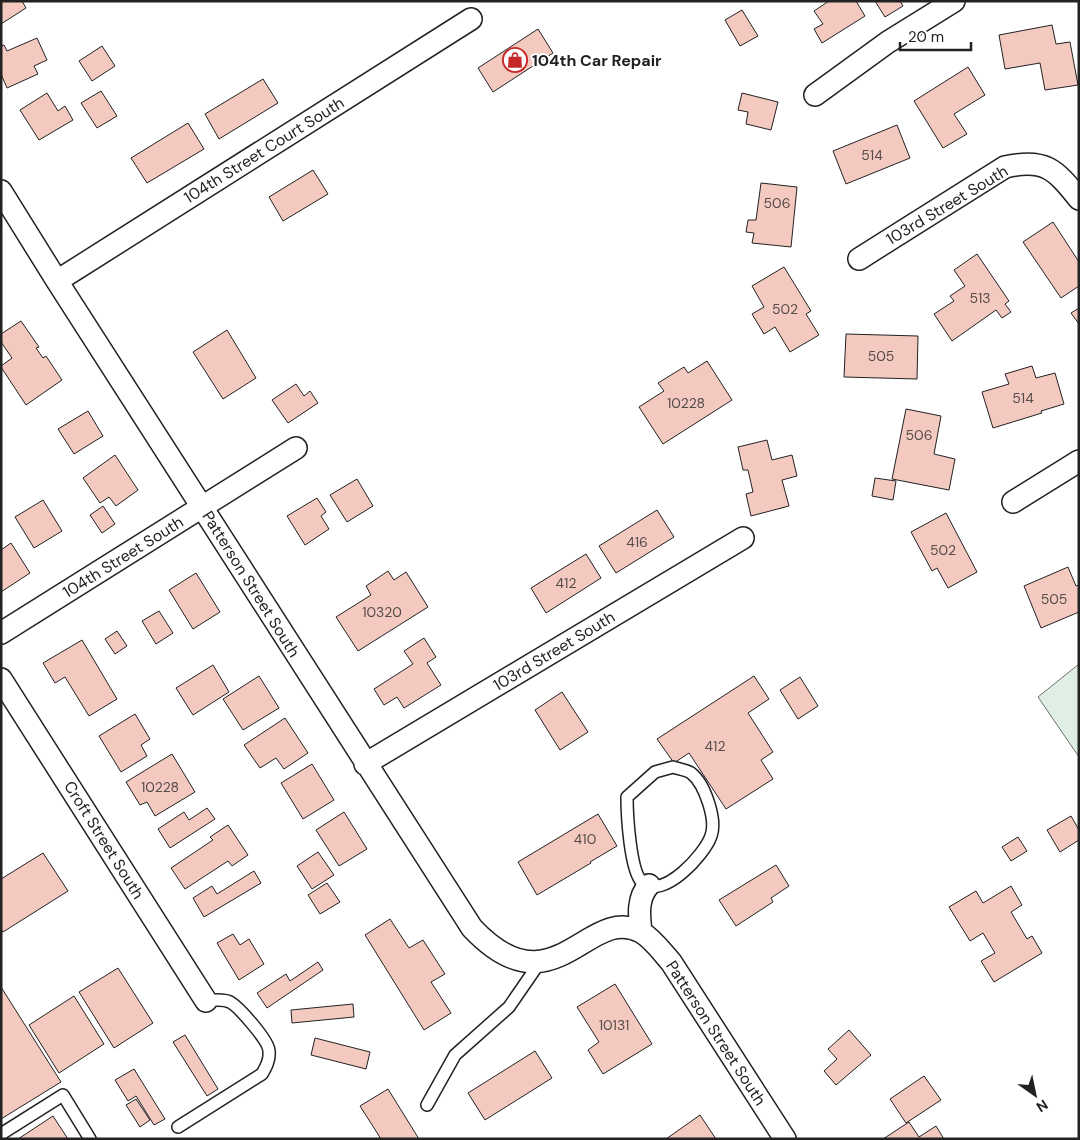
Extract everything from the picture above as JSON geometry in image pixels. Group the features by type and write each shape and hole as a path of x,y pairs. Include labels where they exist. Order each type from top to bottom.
{"street":[{"path":"815,95 888,42 954,1"},
{"name":"104th Street Court South","path":"57,281 471,19"},
{"name":"103rd Street South","path":"859,258 1005,167 1022,163 1038,164 1060,175 1079,199"},
{"name":"Patterson Street South","path":"1,191 365,764 472,928 497,951 517,960 540,962"},
{"name":"104th Street South","path":"1,633 296,448"},
{"path":"1013,502 1079,460"},
{"name":"103rd Street South","path":"365,764 743,538"},
{"name":"Croft Street South","path":"1,679 206,1001"},
{"path":"540,962 559,956 612,929 627,928 641,932 639,910 643,892 650,885"},
{"name":"Patterson Street South","path":"641,932 671,962 785,1139"}],"lane":[{"path":"673,767 691,773 703,790 712,813 711,836 698,858 682,873 665,885 650,885 642,882 633,863 627,797 638,785 655,772 673,767"},
{"path":"427,1106 456,1055 508,1007 540,962"},
{"path":"178,1127 262,1074 269,1060 270,1049 262,1035 230,1002 206,1001"},
{"path":"1,1134 63,1095 90,1139"}],"green space":[{"path":"1079,664 1079,757 1038,697"}],"building":[{"path":"1,1 22,1 26,8 1,24"},
{"path":"829,1 856,1 865,16 822,43 814,29 823,24 814,11"},
{"path":"875,1 900,1 903,6 885,17"},
{"path":"742,10 758,36 740,46 725,20"},
{"path":"1052,25 1056,44 1070,42 1078,85 1045,90 1040,63 1005,69 999,35"},
{"name":"104th Car Repair","path":"538,29 553,53 493,92 478,68"},
{"path":"37,38 47,60 34,66 38,74 7,88 1,74 1,46 4,45 7,51"},
{"path":"102,46 115,66 92,81 79,61"},
{"path":"968,67 985,95 954,114 967,134 943,148 914,101"},
{"path":"263,79 278,103 219,139 205,114"},
{"path":"101,91 117,116 97,128 81,103"},
{"path":"47,93 58,111 65,106 73,120 39,140 20,110"},
{"path":"742,93 778,102 771,130 746,124 748,112 738,110"},
{"path":"188,123 204,149 147,183 131,158"},
{"path":"897,125 910,158 846,184 833,151"},
{"path":"313,170 328,194 283,221 269,197"},
{"path":"761,183 797,187 791,247 752,243 754,233 746,232 748,220 756,220"},
{"path":"1053,222 1079,262 1079,286 1061,298 1023,242"},
{"path":"977,254 1009,301 1005,304 1011,312 1002,318 996,310 952,341 934,314 954,301 950,296 965,286 954,270"},
{"path":"784,267 811,311 806,314 819,335 790,352 775,327 764,334 752,314 764,307 752,286"},
{"path":"1079,308 1079,324 1071,313"},
{"path":"21,321 39,347 36,348 43,358 46,356 62,380 26,405 1,367 12,358 1,342 1,334"},
{"path":"227,330 256,378 223,399 193,352"},
{"path":"846,334 918,336 917,379 844,377"},
{"path":"707,361 732,400 663,444 639,407 664,391 658,383 684,367 688,373"},
{"path":"1032,366 1036,378 1055,373 1064,404 993,428 982,392 1009,384 1005,374"},
{"path":"296,384 304,396 310,391 318,403 288,423 272,400"},
{"path":"906,409 941,416 934,454 955,459 949,490 892,479"},
{"path":"88,411 103,436 74,454 58,429"},
{"path":"767,440 772,460 792,455 797,476 782,480 789,506 751,516 746,494 753,492 748,470 743,470 738,447"},
{"path":"115,455 138,490 116,506 109,497 100,503 83,478"},
{"path":"875,478 896,481 893,500 872,496"},
{"path":"357,479 373,506 347,522 330,495"},
{"path":"317,498 326,512 321,516 329,529 305,545 287,516"},
{"path":"43,500 62,531 34,548 15,517"},
{"path":"103,506 115,524 102,533 90,515"},
{"path":"657,510 674,537 616,573 599,546"},
{"path":"946,513 977,572 948,588 937,568 932,571 911,532"},
{"path":"11,543 30,573 1,592 1,550"},
{"path":"586,554 601,578 546,613 531,588"},
{"path":"1068,567 1076,586 1079,585 1079,612 1041,628 1024,586"},
{"path":"388,571 394,580 406,572 428,607 358,651 336,617 371,595 366,586"},
{"path":"196,573 220,612 193,629 169,590"},
{"path":"159,611 173,633 156,644 142,621"},
{"path":"117,631 127,646 115,654 105,639"},
{"path":"424,638 436,657 427,663 441,685 404,708 397,697 384,705 374,689 413,664 404,651"},
{"path":"82,640 117,699 89,716 65,677 55,683 43,663"},
{"path":"213,665 229,692 193,715 176,688"},
{"path":"259,676 279,708 243,730 223,699"},
{"path":"754,676 769,699 748,713 773,752 761,760 773,779 726,809 689,753 674,763 657,739"},
{"path":"800,677 818,706 798,719 780,690"},
{"path":"562,692 588,732 560,750 535,710"},
{"path":"135,714 150,739 141,745 147,756 121,772 99,736"},
{"path":"285,718 308,753 284,769 276,758 260,768 244,745"},
{"path":"172,754 195,792 155,816 147,802 140,805 126,782"},
{"path":"312,764 334,800 303,819 281,783"},
{"path":"207,808 215,819 170,848 158,829 184,812 189,820"},
{"path":"344,812 367,849 339,866 316,830"},
{"path":"598,814 617,846 537,895 518,862"},
{"path":"1071,816 1079,830 1079,840 1060,852 1047,830"},
{"path":"228,825 248,855 232,866 228,861 185,889 171,868 213,840 210,837"},
{"path":"1018,837 1027,851 1011,861 1002,847"},
{"path":"318,852 334,875 312,889 297,866"},
{"path":"43,853 68,891 3,932 1,929 1,879"},
{"path":"776,865 789,886 771,898 773,902 736,926 719,900"},
{"path":"254,871 261,883 204,917 193,898 212,886 217,894"},
{"path":"327,883 340,902 320,914 308,895"},
{"path":"1011,886 1022,905 1011,912 1027,939 1032,936 1042,953 994,982 981,961 995,953 983,933 970,941 949,907 976,891 983,903"},
{"path":"390,919 409,948 423,940 445,974 431,982 451,1013 424,1030 365,935"},
{"path":"233,934 240,945 249,939 264,964 239,980 217,943"},
{"path":"318,962 323,970 267,1008 257,993 286,974 290,981"},
{"path":"118,968 153,1023 114,1048 79,992"},
{"path":"615,984 652,1044 603,1074 588,1050 599,1042 577,1007"},
{"path":"1,987 61,1082 1,1119"},
{"path":"74,996 104,1044 59,1073 29,1025"},
{"path":"353,1004 354,1017 292,1023 291,1010"},
{"path":"849,1030 871,1055 836,1085 824,1071 837,1059 828,1049"},
{"path":"185,1035 218,1089 207,1096 173,1042"},
{"path":"315,1038 370,1052 366,1069 311,1055"},
{"path":"535,1051 552,1078 485,1120 468,1093"},
{"path":"134,1069 165,1119 154,1125 136,1096 128,1101 115,1080"},
{"path":"924,1076 941,1100 906,1123 890,1099"},
{"path":"388,1089 419,1139 381,1139 360,1106"},
{"path":"136,1099 150,1120 140,1127 126,1105"},
{"path":"700,1115 716,1139 666,1139"},
{"path":"53,1116 68,1139 18,1139"},
{"path":"909,1122 919,1137 936,1126 944,1139 883,1139"}],"place":[{"name":"104th Car Repair","path":"515,60"}]}
